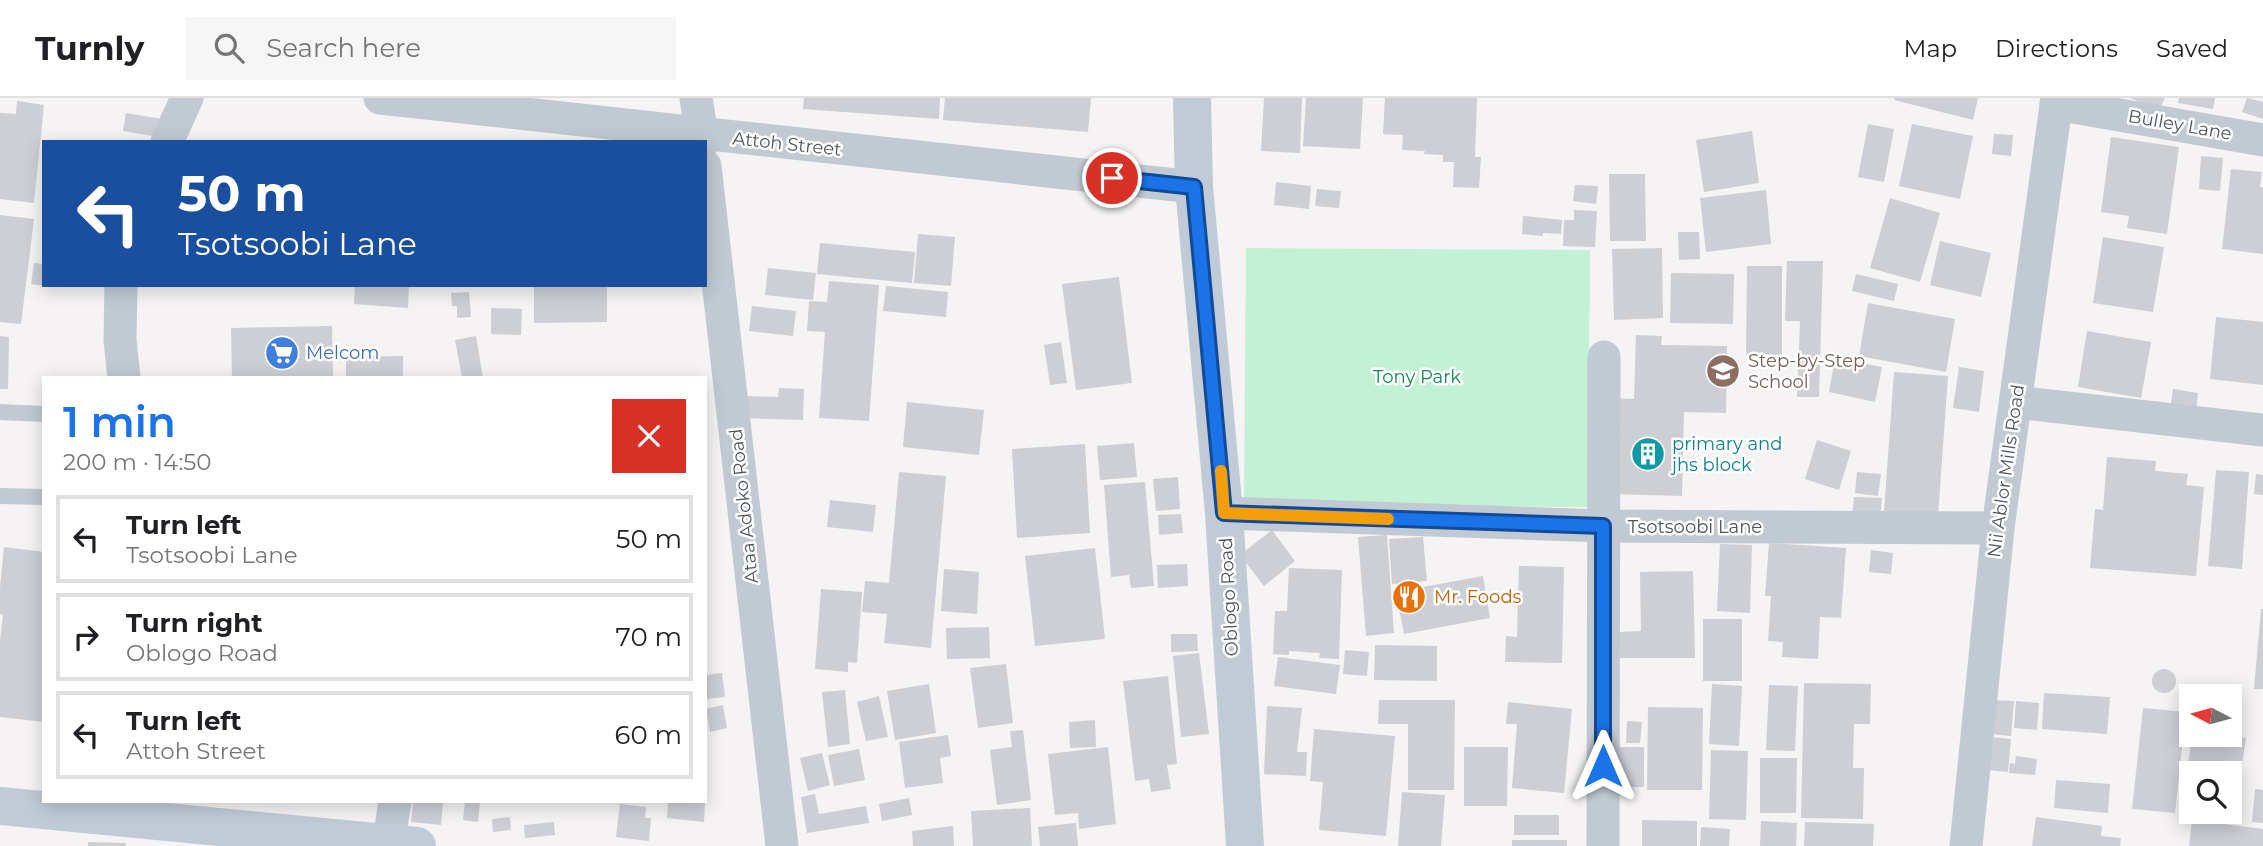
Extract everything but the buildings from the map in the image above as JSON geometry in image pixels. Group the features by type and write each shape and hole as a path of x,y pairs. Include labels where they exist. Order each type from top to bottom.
{"main road":[{"name":"Oblogo Road","path":"1192,98 1194,187 1224,513 1245,846"},
{"path":"0,806 138,810 398,845"}],"street":[{"path":"168,140 187,98"},
{"name":"Attoh Street","path":"380,98 657,140"},
{"name":"Ataa Adoko Road","path":"696,98 702,140"},
{"name":"Bulley Lane","path":"2056,101 2263,140"},
{"name":"Nii Ablor Mills Road","path":"1966,846 1998,528 2056,101"},
{"name":"Attoh Street","path":"707,147 1194,187"},
{"name":"Ataa Adoko Road","path":"707,182 782,846"},
{"path":"121,287 120,340 124,376"},
{"path":"1603,846 1604,357"},
{"path":"2015,402 2263,430"},
{"name":"Tsotsoobi Lane","path":"1224,513 1603,526 1998,528"},
{"path":"395,803 398,845"}],"lane":[{"path":"0,412 42,414"},
{"path":"0,496 42,497"}],"green space":[{"name":"Tony Park","path":"1246,248 1590,250 1588,507 1244,505"}],"slow traffic":[{"path":"1221,471 1224,513 1388,519"}],"place":[{"name":"Melcom","path":"282,353"},
{"name":"Step-by-Step School","path":"1723,371"},
{"name":"primary and jhs block","path":"1648,454"},
{"name":"Mr. Foods","path":"1409,597"}],"route":[{"path":"1112,178 1194,187 1224,513 1603,526 1603,766"}]}
